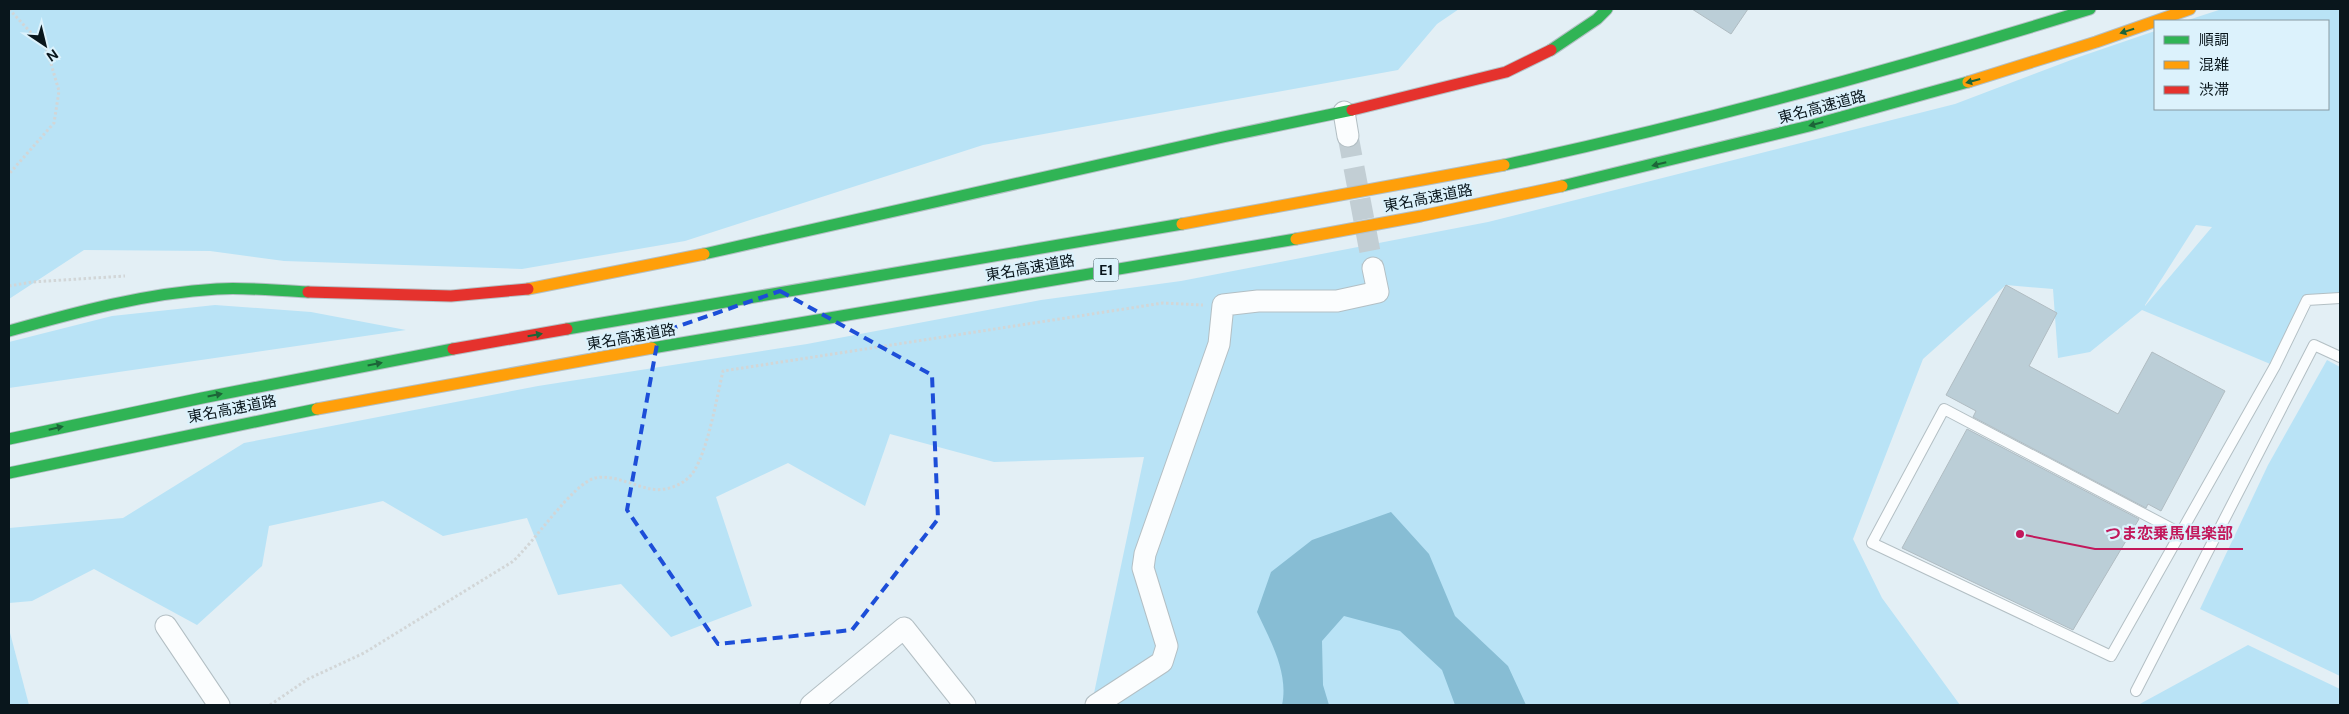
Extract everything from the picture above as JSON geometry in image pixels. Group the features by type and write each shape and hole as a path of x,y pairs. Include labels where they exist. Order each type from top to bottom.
{"main road":[{"path":"9,331 97,306 163,295 218,289 451,296 516,291 686,258 1344,112 1506,72 1556,48 1597,19 1607,9"},
{"name":"東名高速道路","path":"9,439 128,411 510,339 1411,183 1641,134 1799,95 1978,44 2090,9"},
{"name":"東名高速道路","path":"2157,20 2190,9"},
{"name":"東名高速道路","path":"9,473 137,443 337,403 1418,217 1649,166 1807,127 1989,76 2154,21"}],"street":[{"path":"1344,112 1348,136"},
{"path":"1096,705 1162,662 1167,646 1143,568 1145,554 1220,344 1223,306 1258,301 1337,302 1378,292 1373,268"},
{"path":"166,626 219,705"},
{"path":"811,705 904,628 966,705"}],"lane":[{"path":"2180,533 1944,409 1872,543 2110,656 2180,533 2274,366 2307,300 2340,298"},
{"path":"2136,691 2314,345 2340,357"}],"path":[{"path":"9,9 47,50 59,90 54,122 9,174"},
{"path":"270,705 308,679 364,653 512,562 526,550 569,496 595,478 616,479 654,490 675,488 694,471 706,440 723,371 1163,303 1223,306"}],"highlighted area":[{"path":"780,291 932,375 938,519 852,630 718,644 627,510 659,333"}],"shaded area":[{"path":"9,9 1459,9 1437,24 1398,70 983,145 685,241 522,269 284,261 210,251 84,250 9,299"},
{"path":"2222,9 2340,9 2340,298 2307,300 2275,366 2142,310 2090,352 2058,358 2053,289 2006,285 1923,359 1853,539 1882,598 1960,705 1096,705 1093,698 1144,457 994,462 890,434 865,506 788,463 716,497 752,606 671,637 621,584 558,595 527,518 443,536 383,501 269,526 262,566 197,625 94,569 32,601 9,603 9,528 123,518 244,443 538,386 807,344 1041,300 1181,281 1488,222 1955,104 2079,57 2154,31 2154,110 2329,110 2329,20 2188,20","holes":["2196,225 2212,227 2145,306"]},
{"path":"215,305 311,312 406,330 9,388 9,342 112,316"},
{"path":"2327,360 2340,367 2340,676 2200,609 2268,465"},
{"path":"1391,512 1429,554 1455,616 1508,666 1526,705 1455,705 1442,670 1400,631 1344,616 1322,641 1323,685 1329,705 1282,705 1283,681 1281,669 1257,612 1271,572 1312,540"},
{"path":"9,629 29,705 9,705"},
{"path":"2248,645 2340,689 2340,705 2138,705"}],"building":[{"path":"1692,9 1748,9 1731,34"},
{"path":"2006,285 2057,313 2029,366 2118,414 2152,352 2225,391 2161,511 2148,504 2146,508 1973,417 1976,411 1946,395"},
{"path":"1967,429 2139,519 2073,630 1902,548"}],"tunnel":[{"path":"1348,136 1373,268"}],"traffic: fast":[{"path":"1551,50 1597,19 1607,9"},
{"path":"1504,165 1726,113 1945,53 2090,9"},
{"path":"1562,186 1809,126 1968,82"},
{"path":"704,254 1223,137 1352,110"},
{"path":"567,329 1182,224"},
{"path":"652,348 1296,239"},
{"path":"9,331 86,310 190,291 251,289 308,292"},
{"path":"9,439 202,398 453,349"},
{"path":"9,473 317,409"}],"traffic: slow":[{"path":"2159,20 2190,9"},
{"path":"1968,82 2154,22"},
{"path":"1182,224 1504,165"},
{"path":"1296,239 1421,216 1562,186"},
{"path":"528,289 704,254"},
{"path":"317,409 652,348"}],"traffic: jam":[{"path":"1352,110 1506,72 1551,50"},
{"path":"308,292 451,296 528,289"},
{"path":"453,349 567,329"}],"place":[{"name":"つま恋乗馬倶楽部","path":"2020,534"}]}
